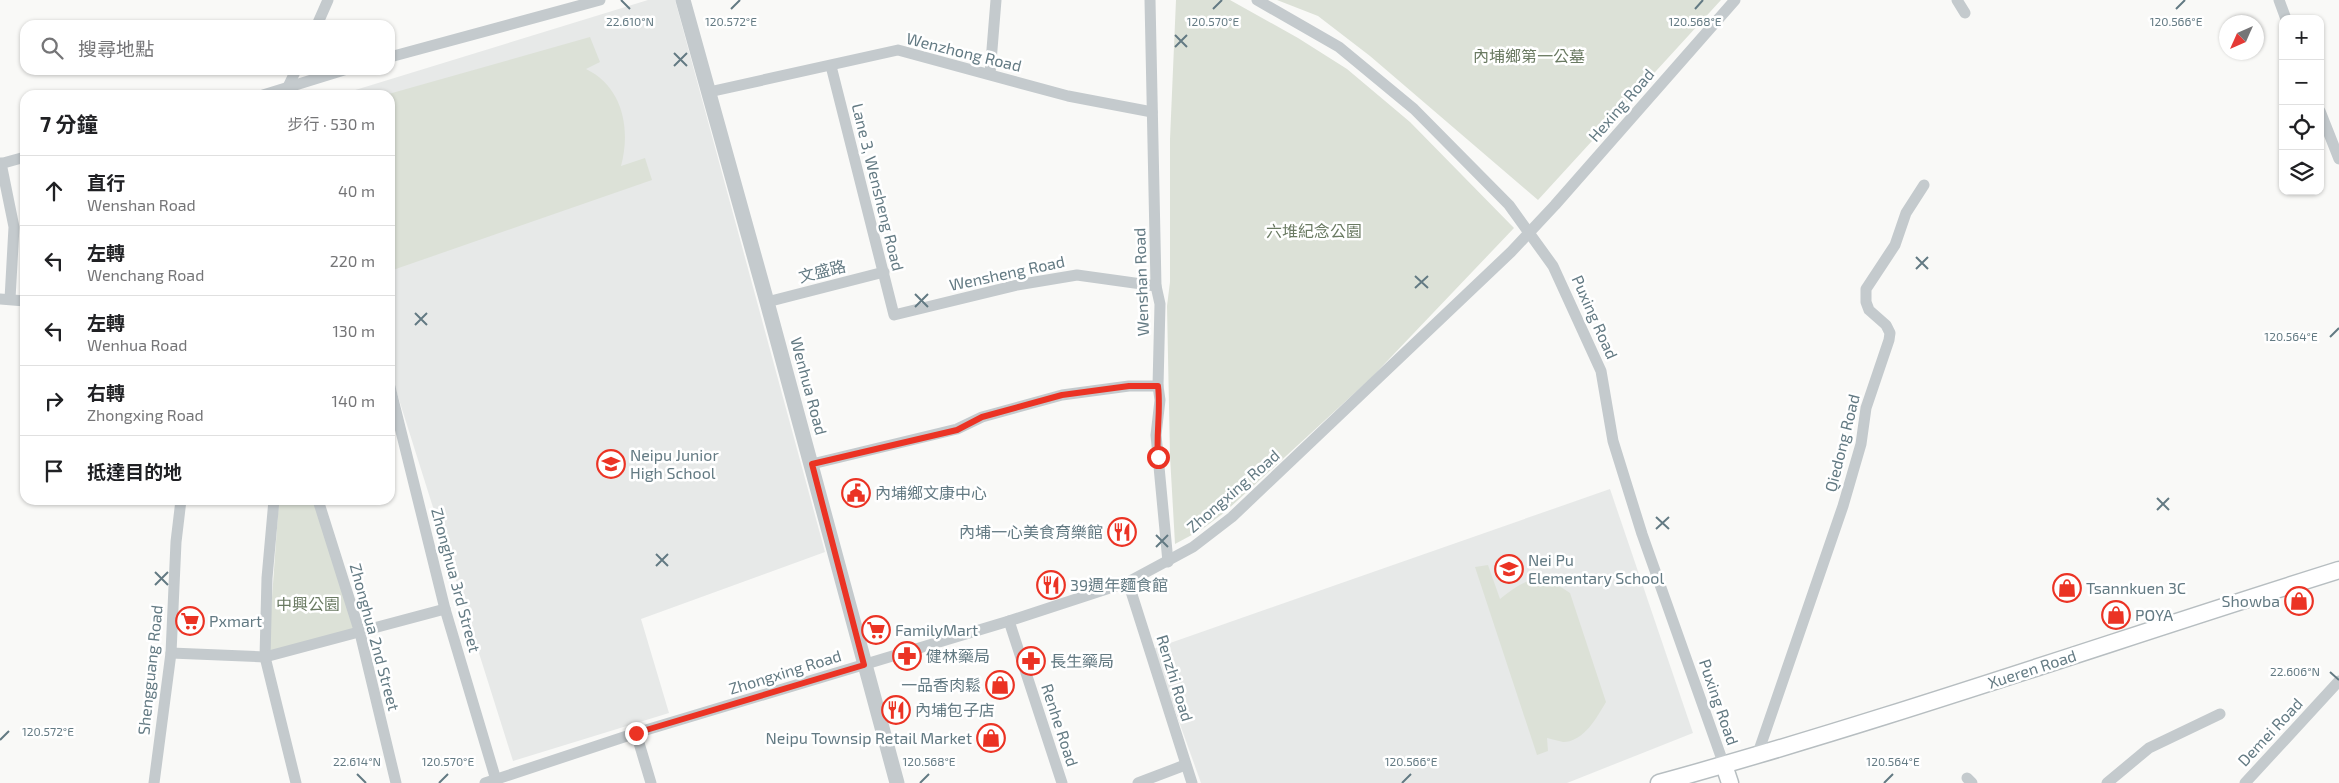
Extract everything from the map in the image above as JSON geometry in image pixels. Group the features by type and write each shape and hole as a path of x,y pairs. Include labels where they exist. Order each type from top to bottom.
{"main road":[{"name":"Xueren Road","path":"1659,783 1888,716 2188,617 2339,570"},
{"path":"1724,765 1730,783"}],"street":[{"path":"319,20 328,0"},
{"path":"395,57 600,0"},
{"name":"Wenhua Road","path":"682,0 812,464 894,782"},
{"path":"990,74 996,0"},
{"name":"Wenshan Road","path":"1150,0 1156,286 1160,304 1158,386 1160,400 1156,435 1168,562"},
{"name":"Puxing Road","path":"1257,0 1339,46 1414,109 1509,205 1530,231 1562,281 1601,371 1612,441 1642,534 1724,765"},
{"name":"Hexing Road","path":"1530,231 1735,0"},
{"path":"1957,0 1965,13"},
{"path":"2279,0 2285,15"},
{"name":"Wenzhong Road","path":"709,92 898,50 1068,96 1152,112"},
{"name":"Lane 3, Wensheng Road","path":"831,66 894,315"},
{"path":"287,90 294,75"},
{"path":"291,90 331,75"},
{"path":"2324,120 2339,159"},
{"path":"20,158 1,164 14,227 5,299 20,300"},
{"name":"Qiedong Road","path":"1758,753 1842,506 1861,444 1866,408 1889,340 1890,333 1886,325 1869,310 1866,302 1866,289 1894,245 1906,213 1924,185"},
{"name":"Zhongxing Road","path":"490,781 636,733 1009,621 1128,582 1168,562 1194,547 1232,517 1530,231"},
{"name":"文盛路","path":"767,302 884,272"},
{"name":"Wensheng Road","path":"894,315 1017,285 1077,275 1156,286"},
{"path":"812,464 957,430 982,417 1062,395 1129,386 1158,386"},
{"name":"Zhonghua 3rd Street","path":"395,418 490,781"},
{"name":"Shengguang Road","path":"154,783 171,653 176,542 180,505"},
{"path":"274,505 267,578 264,657 296,783"},
{"name":"Zhonghua 2nd Street","path":"320,505 360,633 396,783"},
{"name":"Renzhi Road","path":"1128,582 1192,783"},
{"path":"171,653 264,657 445,609"},
{"name":"Renhe Road","path":"1009,621 1062,783"},
{"name":"Demei Road","path":"2245,783 2339,681"},
{"path":"2107,783 2149,748 2220,714"},
{"path":"636,733 650,783"},
{"path":"1138,783 1185,765"}],"shaded area":[{"name":"Neipu Junior High School","path":"648,0 675,0 825,552 641,619 669,713 513,761 395,387 395,90 355,90"},
{"name":"Nei Pu Elementary School","path":"1610,489 1693,733 1567,783 1201,783 1153,649"}],"green space":[{"name":"六堆紀念公園","path":"1176,0 1230,0 1298,38 1347,69 1410,122 1514,228 1372,377 1225,512 1201,530 1175,544 1170,456 1167,306 1170,282 1170,139"},
{"name":"內埔鄉第一公墓","path":"1277,0 1721,0 1538,200 1370,56 1318,16"},
{"path":"590,37 600,62 586,69 599,77 608,87 616,98 621,110 625,138 621,166 645,158 652,180 395,269 395,92"},
{"name":"中興公園","path":"279,505 316,505 354,630 268,653"},
{"path":"1488,565 1500,599 1518,586 1534,580 1550,582 1570,593 1606,702 1589,728 1577,738 1563,742 1547,738 1548,751 1537,755 1475,567"}],"place":[{"name":"Neipu Junior High School","path":"611,464"},
{"name":"內埔鄉文康中心","path":"856,493"},
{"name":"內埔一心美食育樂館","path":"1122,532"},
{"name":"Nei Pu Elementary School","path":"1509,569"},
{"name":"39週年麵食館","path":"1051,585"},
{"name":"Tsannkuen 3C","path":"2067,588"},
{"name":"Showba","path":"2299,601"},
{"name":"POYA","path":"2116,615"},
{"name":"Pxmart","path":"190,621"},
{"name":"FamilyMart","path":"876,630"},
{"name":"健林藥局","path":"907,656"},
{"name":"長生藥局","path":"1031,661"},
{"name":"一品香肉鬆","path":"1000,685"},
{"name":"內埔包子店","path":"896,710"},
{"name":"Neipu Townsip Retail Market","path":"991,738"}],"route":[{"path":"636,733 864,665 812,464 957,430 982,417 1062,395 1129,386 1158,386 1160,400 1156,435 1158,457"}]}
